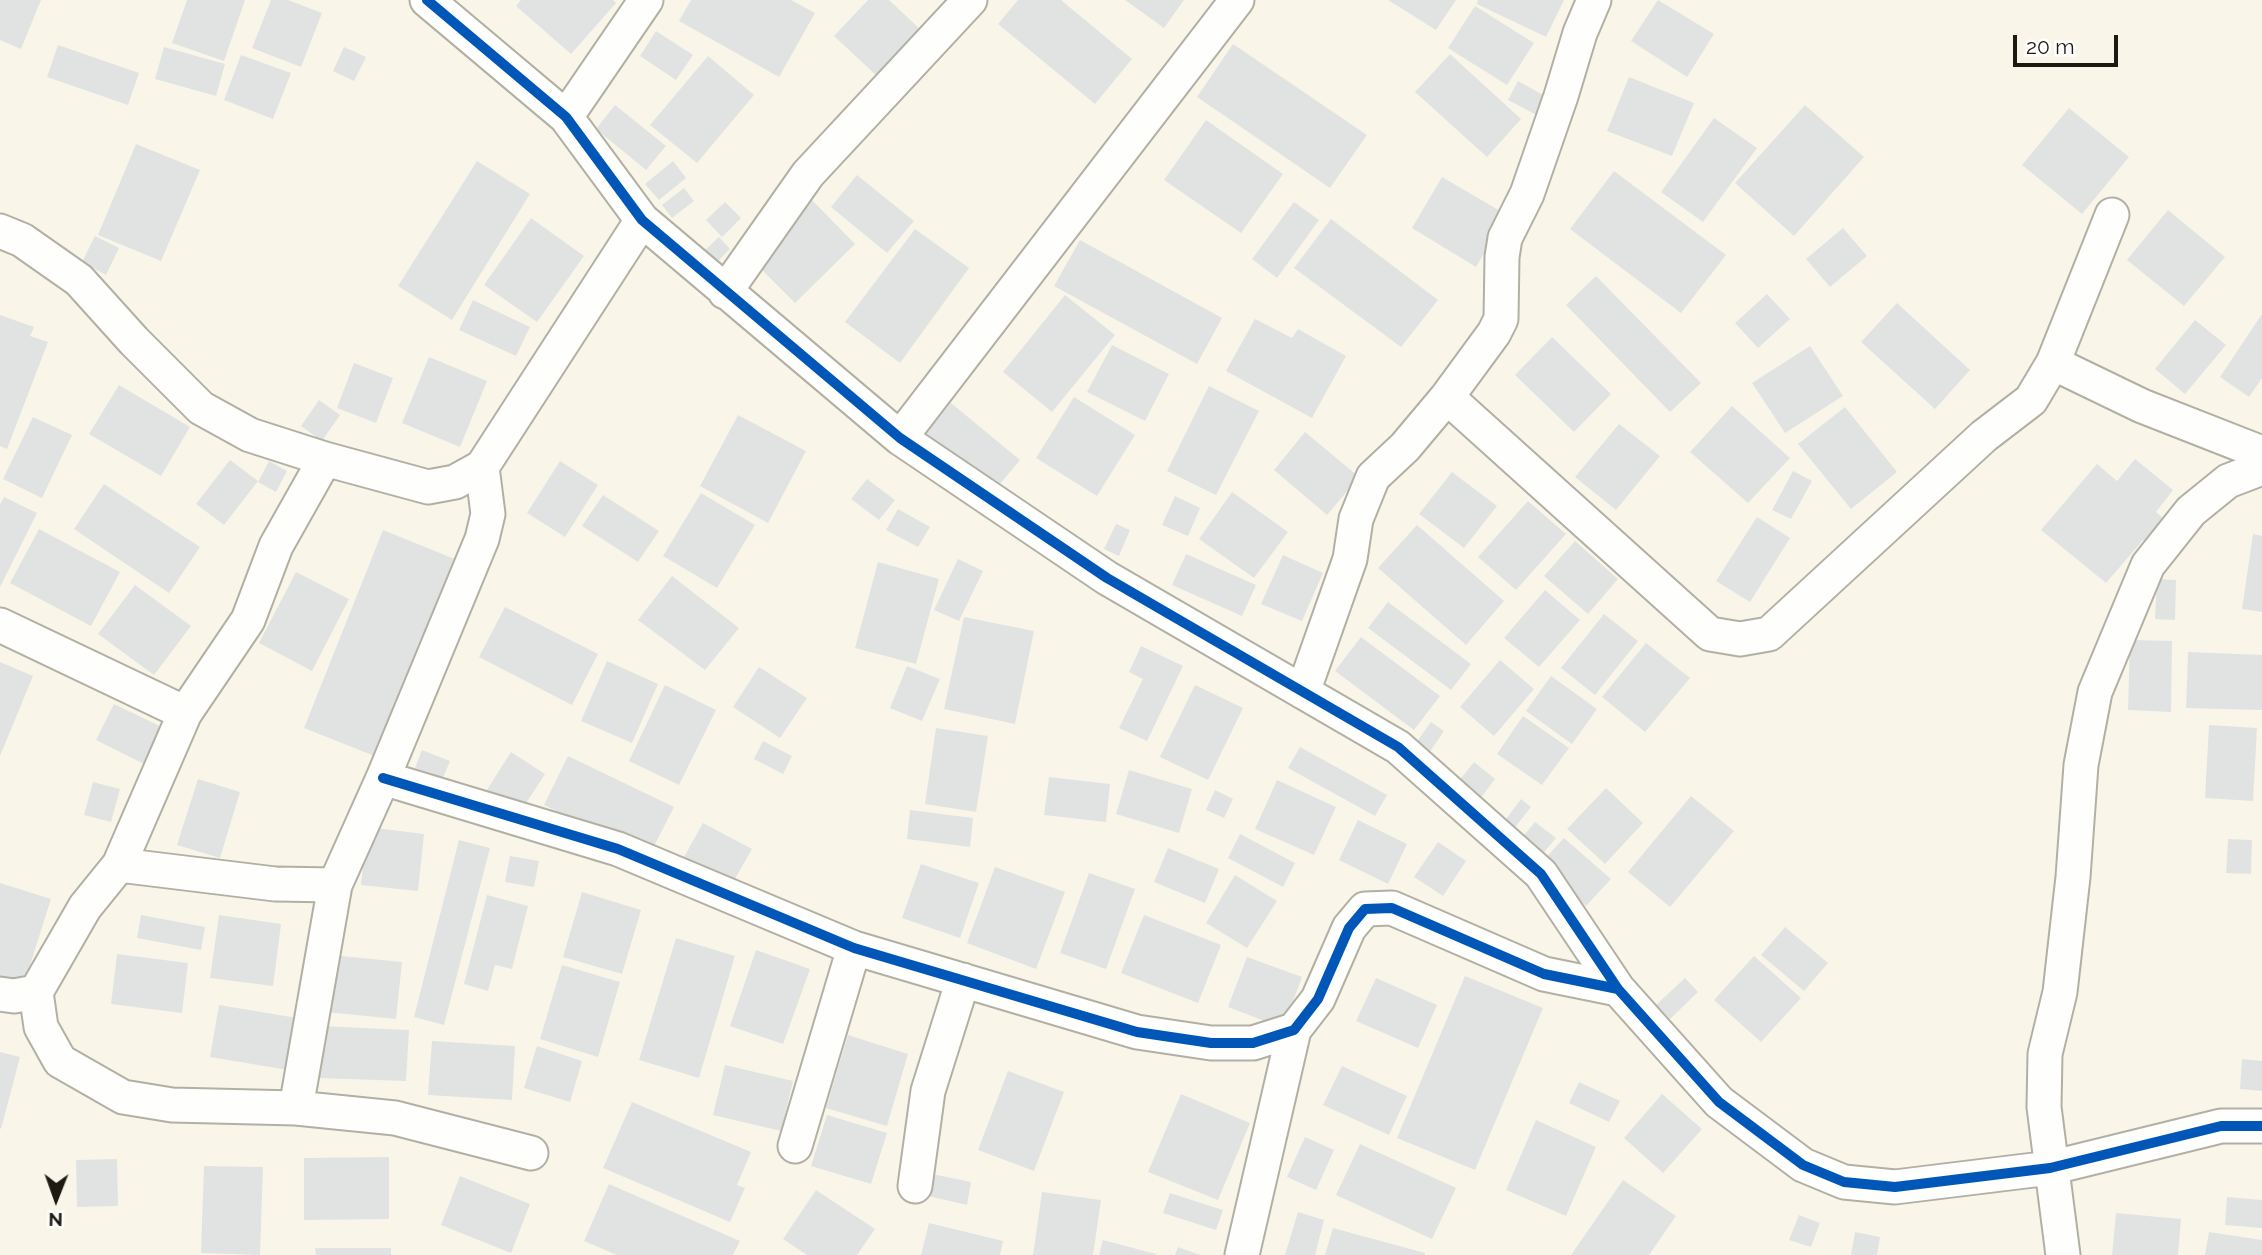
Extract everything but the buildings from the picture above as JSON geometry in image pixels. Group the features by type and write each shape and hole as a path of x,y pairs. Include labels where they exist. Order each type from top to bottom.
{"street":[{"path":"427,0 566,117 642,220 900,438 1107,578 1398,747 1541,874 1618,989 1719,1102 1803,1165 1844,1182 1895,1187 2050,1168 2221,1126 2262,1126"},
{"path":"566,117 646,0"},
{"path":"725,292 808,173 970,0"},
{"path":"900,438 1237,0"},
{"path":"1303,692 1350,559 1356,519 1373,477 1405,447 1447,397 1494,333 1501,319 1505,238 1527,194 1562,96 1580,33 1594,0"},
{"path":"1447,397 1710,634 1740,639 1769,634 1984,436 2031,400 2053,363 2112,215"},
{"path":"0,231 22,240 79,281 201,408 250,435 428,487 469,474 642,220"},
{"path":"2053,363 2142,406 2262,453"},
{"path":"325,459 276,545 248,620 185,713 119,864 17,994 41,1027 60,1061 123,1097 172,1105 296,1108 395,1118 531,1153"},
{"path":"2063,1255 2044,1107 2045,1054 2060,992 2073,877 2081,765 2095,692 2148,565 2191,511 2228,481 2262,468"},
{"path":"296,1108 335,885 383,778 482,539 488,514 469,474"},
{"path":"0,625 185,713"},
{"path":"383,778 618,849 854,948 1149,1034 1211,1043 1253,1043 1294,1030"},
{"path":"119,864 275,884 335,885"},
{"path":"1242,1255 1294,1030 1318,999 1349,928 1365,909 1392,908 1544,974 1618,989"},
{"path":"796,1146 854,948"},
{"path":"915,1186 928,1091 963,980"}],"cycle path":[{"path":"427,0 566,117 642,220 900,438 1107,578 1398,747 1541,874 1618,989 1719,1102 1803,1165 1844,1182 1895,1187 2050,1168 2221,1126 2262,1126"},
{"path":"383,778 618,849 854,948 1137,1032 1211,1043 1253,1043 1294,1030 1318,999 1349,928 1365,909 1392,908 1544,974 1618,989"}]}
